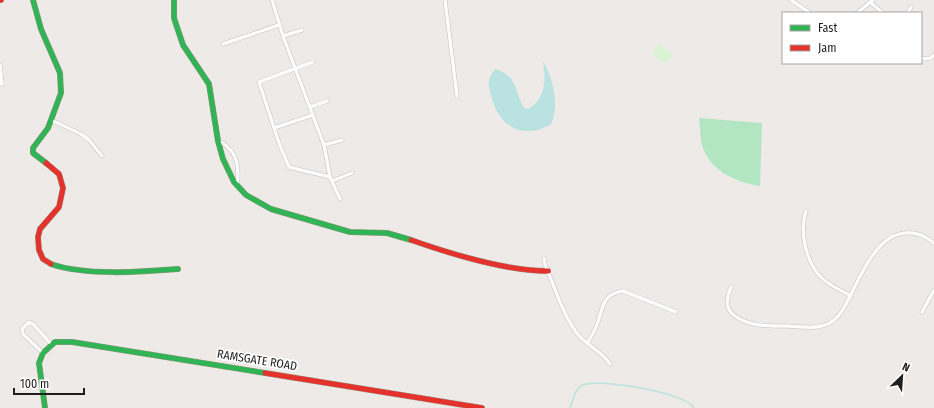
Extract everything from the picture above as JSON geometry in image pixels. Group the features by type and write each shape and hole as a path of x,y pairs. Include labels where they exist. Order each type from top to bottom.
{"street":[{"path":"33,0 41,29 60,73 61,93 52,120 33,148 33,153 59,174 63,188 59,207 40,229 38,237 43,259 54,266 66,269 151,272 178,268"},
{"path":"174,0 174,18 183,45 209,84 218,142 223,159 237,186 258,204 350,232 387,233 431,248 499,265 532,271 548,271"},
{"path":"272,0 294,68 324,145 331,179 340,199"},
{"path":"445,0 457,96"},
{"path":"791,0 809,12"},
{"path":"858,12 872,2 882,12"},
{"path":"908,12 911,7"},
{"path":"223,44 279,25"},
{"path":"283,36 302,30"},
{"path":"922,59 931,58 934,54"},
{"path":"313,62 259,82 274,128 289,167 331,179 352,173"},
{"path":"0,65 2,84 0,84"},
{"path":"310,107 327,101"},
{"path":"274,128 312,114"},
{"path":"52,120 90,140 102,156"},
{"path":"324,145 342,140"},
{"path":"218,142 229,146 235,154 238,180 237,186"},
{"path":"806,210 804,223 805,243 812,267 824,280 851,296"},
{"path":"731,287 726,302 731,314 746,322 761,326 816,327 827,324 840,314 872,255 882,242 900,234 910,233 921,235 934,243"},
{"path":"544,258 565,313 576,332 610,364"},
{"path":"922,312 934,290"},
{"path":"588,342 596,327 603,302 616,292 622,291 676,312"},
{"path":"44,408 39,363 42,353 23,334 22,329 29,322 33,324 52,345"},
{"name":"RAMSGATE ROAD","path":"42,353 55,342 72,342 273,373 482,408"}],"green space":[{"path":"660,44 673,55 664,64 652,54"},
{"path":"699,118 762,123 760,186 731,177 715,166 704,150 701,140"}],"water":[{"path":"543,61 550,76 554,92 555,108 551,124 540,129 530,131 513,128 505,122 494,106 489,85 490,77 495,69 508,76 514,84 524,108 528,109 538,100 543,88"}],"waterway":[{"path":"570,408 578,389 583,385 592,383 623,385 660,392 688,402 694,408"}],"traffic: fast":[{"path":"33,0 41,29 60,73 61,93 48,128 33,148 33,153 46,163"},
{"path":"174,0 174,18 183,45 209,84 218,141 223,159 234,182 246,195 271,209 350,232 387,233 411,240"},
{"path":"51,264 65,268 97,272 131,272 178,269"},
{"path":"45,408 39,363 43,353 55,342 72,342 265,373"}],"traffic: jam":[{"path":"46,163 59,174 63,188 59,207 40,229 38,237 39,250 43,259 51,264"},
{"path":"411,240 478,261 514,268 548,271"},
{"path":"265,373 482,408"}]}
